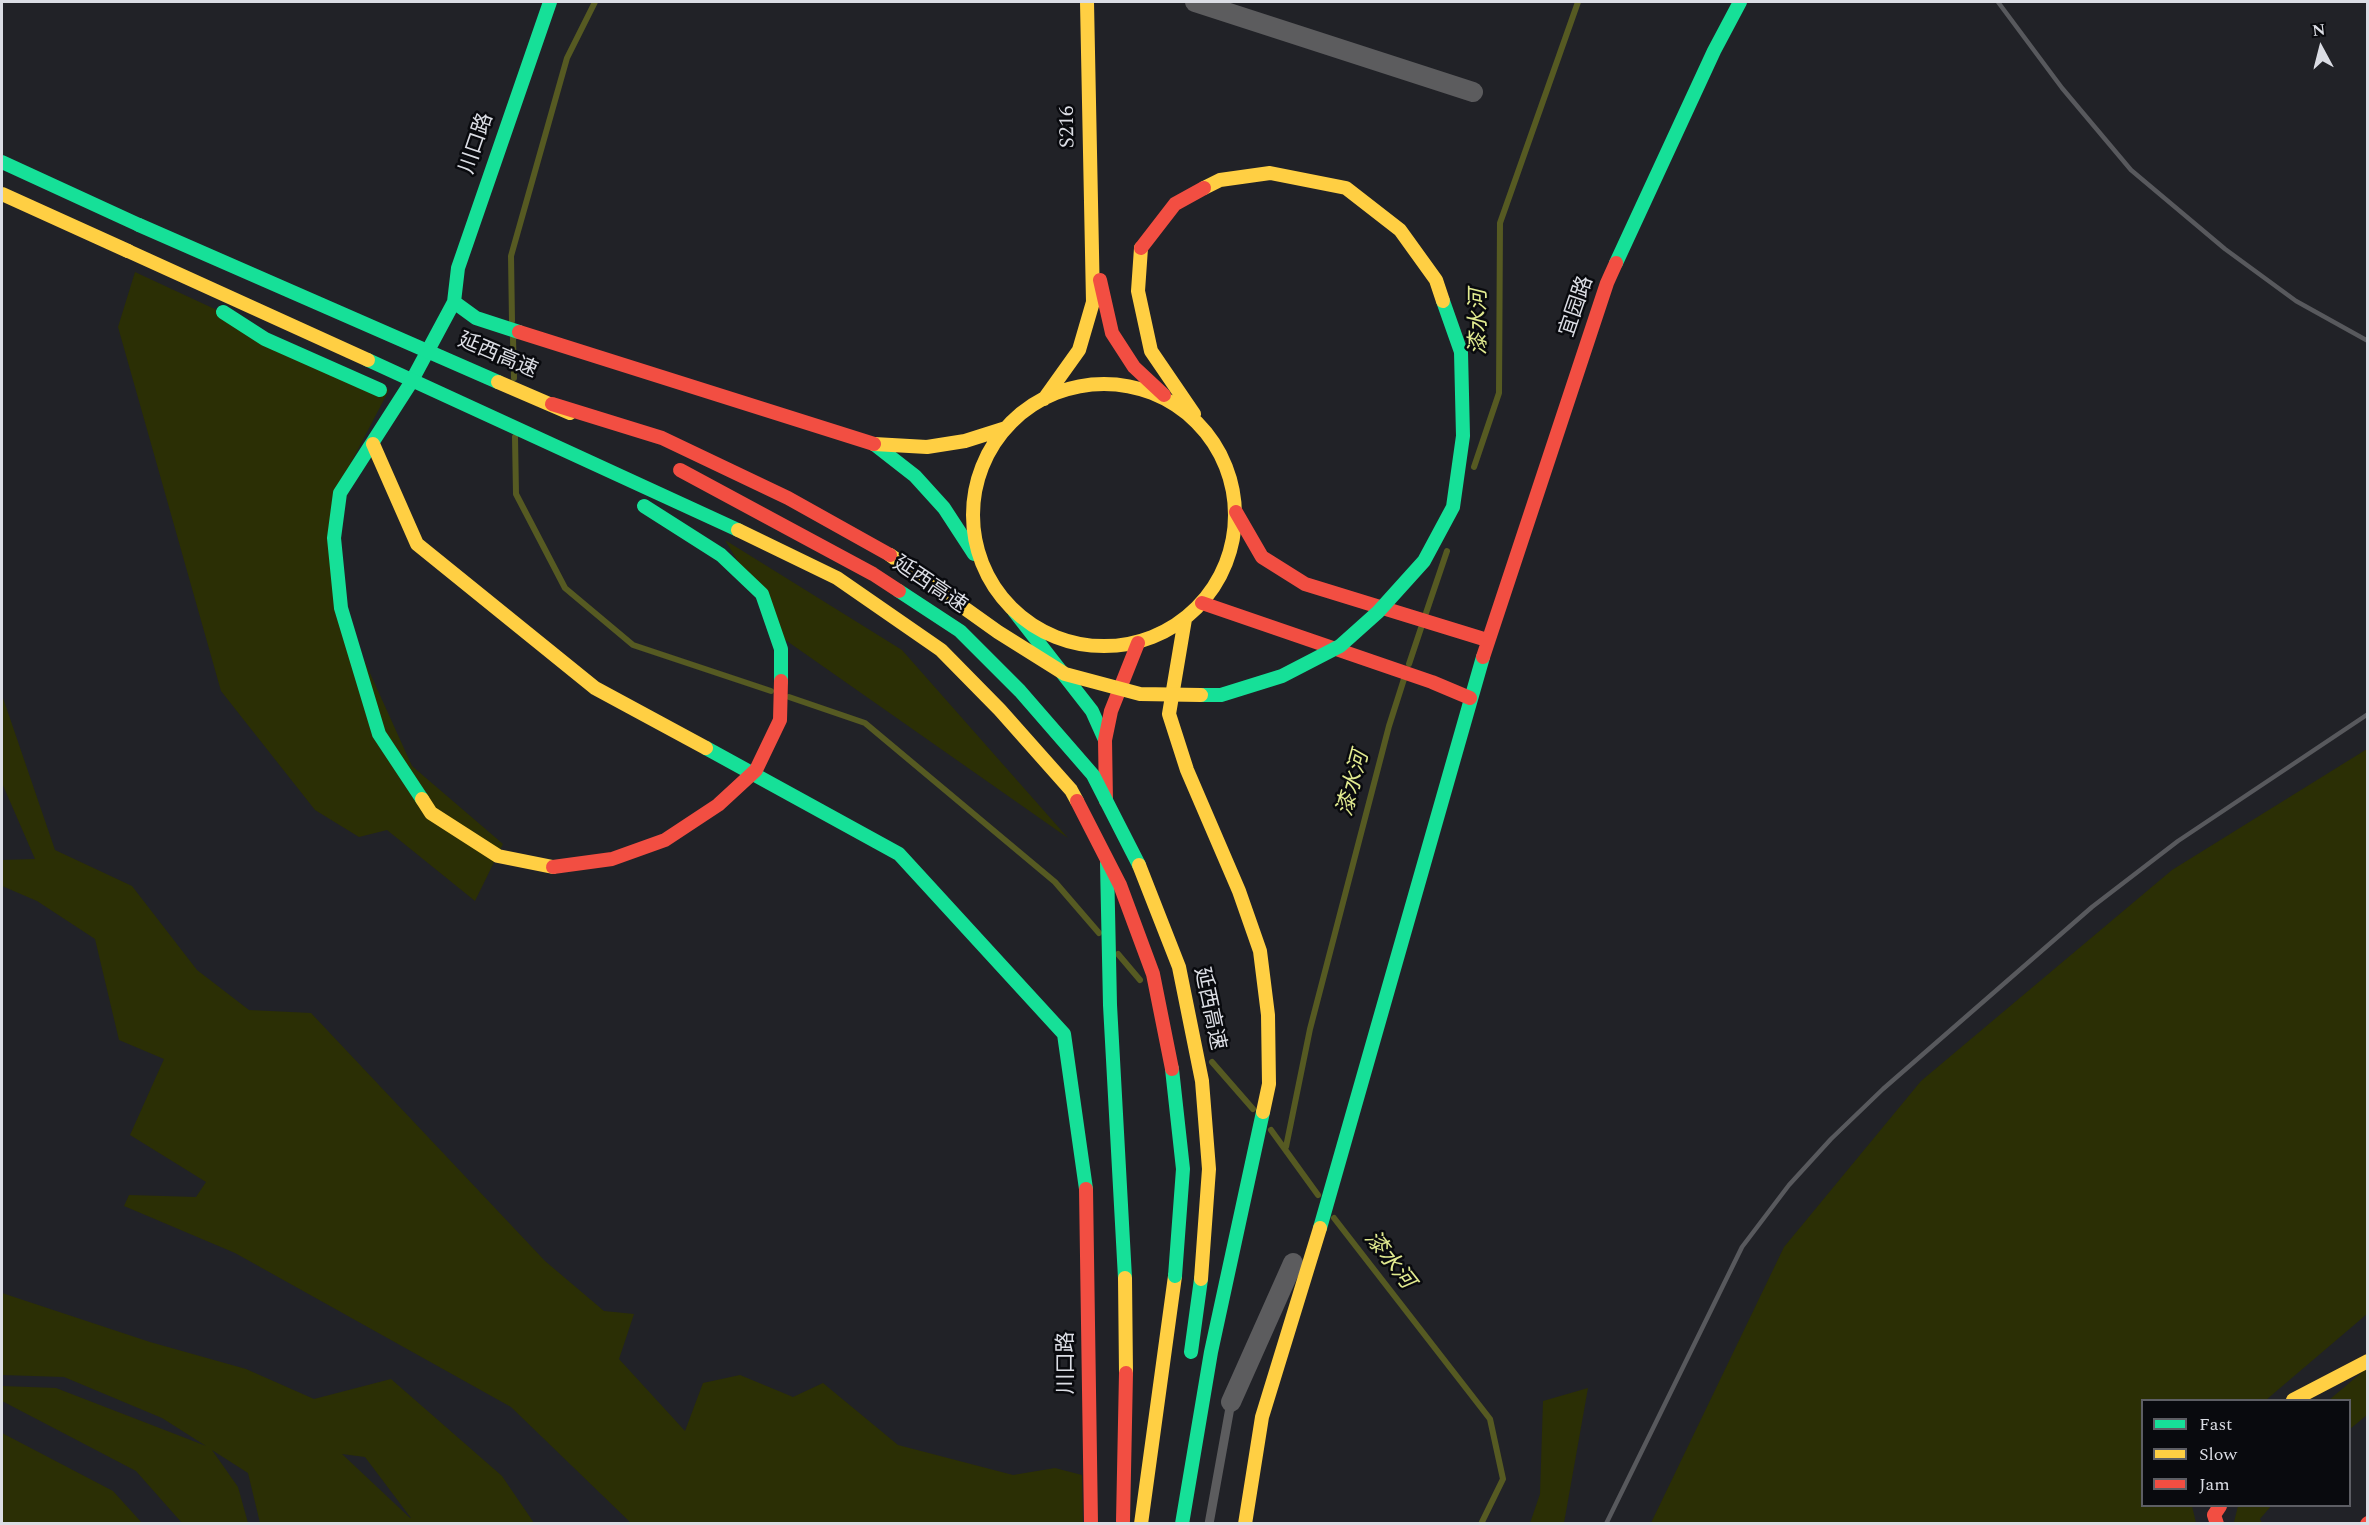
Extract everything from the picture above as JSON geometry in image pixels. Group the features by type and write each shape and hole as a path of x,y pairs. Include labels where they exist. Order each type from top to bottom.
{"main road":[{"name":"川口路","path":"454,302 458,268 550,2"},
{"name":"S216","path":"1087,2 1093,251"},
{"name":"宜园路","path":"1470,698 1487,640 1607,283 1714,51 1740,2"},
{"name":"延西高速","path":"2,162 139,225 552,404 624,441"},
{"path":"552,404 662,438 788,498 883,550 998,632 1065,674 1140,694 1221,695 1282,676 1341,646 1378,612 1424,561 1453,507 1463,436 1461,352 1436,280 1400,230 1346,188 1270,173 1220,180 1175,204 1141,248 1138,291 1151,351 1216,446 1230,478 1236,512 1232,545 1221,576 1202,603 1185,619 1163,633 1138,642 1094,647 1051,636 1014,611"},
{"path":"2,194 625,476 837,578 941,650 1000,710 1071,790 1124,896 1153,974 1175,1084 1183,1169 1175,1276 1141,1524"},
{"path":"128,251 264,339 416,406"},
{"path":"983,567 973,531 974,494 985,459 1006,428 1044,399 1079,350 1093,302 1093,251"},
{"path":"1093,251 1112,333 1134,367 1198,423 1216,446"},
{"path":"633,501 654,511 722,555 762,594 781,649 780,720 756,770 710,811 665,840 612,859 553,867 498,856 431,813 379,734 341,608 333,538 340,493 410,384 454,302 476,318 874,444 927,447 965,441 1006,428"},
{"path":"1044,399 1076,388 1110,384 1144,390 1175,405"},
{"path":"373,444 417,544 595,688 899,854 1064,1034 1088,1202"},
{"path":"874,444 915,476 944,508 996,591 1092,711 1105,740"},
{"name":"延西高速","path":"664,462 873,574 960,631 1020,691 1093,775 1144,874 1179,967 1202,1081 1209,1169 1201,1279 1188,1372"},
{"path":"1236,512 1262,556 1305,584 1487,640"},
{"path":"1202,603 1432,682 1470,698"},
{"path":"1182,1524 1211,1352 1269,1084 1268,1015 1260,951 1239,891 1187,770 1168,714 1185,619"},
{"path":"1123,1524 1126,1373 1125,1238 1110,1005 1105,740 1111,711 1138,642"},
{"path":"1346,1084 1435,776 1470,698"},
{"path":"1245,1524 1262,1417 1307,1275 1449,782 1470,698"},
{"path":"1088,1202 1118,1120"},
{"name":"川口路","path":"1088,1202 1091,1524"},
{"path":"1245,1432 1295,1257"},
{"path":"2297,1399 2367,1361"},
{"path":"1231,1524 1234,1501"},
{"path":"2217,1524 2214,1515 2219,1507"}],"street":[{"path":"1196,2 1473,92"},
{"path":"1231,1402 1295,1257"}],"lane":[{"path":"1209,1524 1231,1402"}],"green space":[{"path":"135,272 389,390 332,499 336,598 412,766 503,844 475,901 387,830 359,837 315,810 221,691 118,327"},
{"path":"725,540 902,650 1068,838 784,639"},
{"path":"2,695 55,850 132,886 197,970 249,1010 311,1013 545,1261 604,1311 634,1314 619,1359 685,1431 703,1383 740,1375 793,1397 823,1383 898,1445 1013,1475 1055,1468 1082,1475 1083,1523 631,1523 511,1407 235,1253 124,1206 129,1195 196,1197 206,1182 130,1135 164,1059 119,1040 95,939 37,901 2,886 2,860 35,859 2,783"},
{"path":"2367,749 2367,1314 2267,1399 2141,1399 2141,1507 2192,1507 2196,1523 1651,1523 1784,1247 1921,1081 2172,870"},
{"path":"2,1293 150,1342 246,1369 314,1399 391,1379 502,1476 534,1523 260,1523 248,1473 212,1450 238,1487 248,1523 182,1523 136,1471 2,1401 2,1386 56,1388 206,1446 162,1418 64,1377 2,1375","holes":["342,1454 365,1457 411,1518"]},
{"path":"2367,1368 2367,1415 2351,1428 2351,1399 2330,1399"},
{"path":"1588,1388 1564,1523 1530,1523 1540,1494 1543,1401"},
{"path":"2,1433 113,1491 142,1523 2,1523"},
{"path":"2238,1507 2270,1507 2260,1519 2262,1523 2234,1522"}],"waterway":[{"path":"512,321 511,256 567,58 595,2"},
{"name":"漆水河","path":"1474,467 1499,393 1500,223 1578,2"},
{"path":"513,338 514,378"},
{"path":"515,437 516,494 565,588 633,645 771,691"},
{"name":"漆水河","path":"1426,613 1447,551"},
{"name":"漆水河","path":"1409,664 1421,628"},
{"name":"漆水河","path":"1286,1147 1310,1029 1389,726 1404,679"},
{"path":"789,697 865,723 1055,882 1099,933"},
{"path":"1118,954 1140,980"},
{"path":"1212,1062 1253,1109"},
{"name":"漆水河","path":"1271,1130 1318,1195"},
{"name":"漆水河","path":"1334,1218 1490,1419 1503,1479 1481,1524"}],"railway":[{"path":"1998,2 2062,88 2131,170 2225,249 2296,301 2368,341"},
{"path":"1606,1524 1742,1247 1789,1185 1831,1139 1883,1089 2092,907 2178,841 2368,714"}],"traffic: fast":[{"path":"519,332 476,318 454,302 458,268 550,2"},
{"path":"1616,263 1714,51 1740,2"},
{"path":"2,162 139,225"},
{"path":"139,225 498,382"},
{"path":"1201,695 1221,695 1282,676 1340,646 1378,612 1424,561 1453,507 1463,436 1461,352 1443,301"},
{"path":"422,799 379,734 341,608 334,538 340,493 410,384 454,302"},
{"path":"223,312 265,339 380,390"},
{"path":"368,360 738,530"},
{"path":"874,444 915,476 944,508 974,554"},
{"path":"644,506 721,555 762,594 781,649 781,681"},
{"path":"899,591 960,631 1020,691 1093,775 1139,865"},
{"path":"1014,611 1092,711 1105,740"},
{"path":"1320,1228 1483,657"},
{"path":"706,748 899,854 1064,1034 1086,1189"},
{"path":"1107,863 1110,1005 1125,1278"},
{"path":"1172,1069 1183,1169 1175,1276"},
{"path":"1182,1524 1211,1352 1263,1112"},
{"path":"1191,1352 1201,1279"}],"traffic: slow":[{"path":"1044,399 1079,350 1093,302 1087,2"},
{"path":"1204,188 1220,180 1270,173 1346,188 1400,230 1436,280 1443,301"},
{"path":"2,194 128,251"},
{"path":"1141,248 1138,291 1151,351 1194,414"},
{"path":"128,251 368,360"},
{"path":"498,382 570,413"},
{"path":"1104,384 1130,387 1154,394 1177,406 1205,432 1225,465 1232,489 1235,515 1232,541 1225,565 1213,588 1187,616 1154,636 1130,643 1104,646 1078,643 1054,636 1031,624 1003,598 983,565 976,541 973,515 976,489 983,465 995,442 1021,414 1054,394 1078,387 1104,384"},
{"path":"874,444 927,447 965,441 1006,428"},
{"path":"373,444 417,544 595,688 706,748"},
{"path":"738,530 837,578 941,650 1000,710 1071,790 1077,801"},
{"path":"890,555 998,632 1065,674 1140,694 1201,695"},
{"path":"1185,619 1169,714 1187,770 1239,891 1260,951 1268,1015 1269,1084 1263,1112"},
{"path":"422,799 431,813 498,856 553,867"},
{"path":"1139,865 1179,967 1202,1081 1209,1169 1201,1279"},
{"path":"1245,1524 1262,1417 1320,1228"},
{"path":"1141,1524 1175,1276"},
{"path":"1125,1278 1126,1373"},
{"path":"2295,1399 2368,1361"}],"traffic: jam":[{"path":"1141,248 1175,204 1204,188"},
{"path":"1483,657 1607,283 1616,263"},
{"path":"1100,280 1112,333 1134,367 1164,395"},
{"path":"519,332 874,444"},
{"path":"552,404 662,438 788,498 890,555"},
{"path":"680,470 873,574 899,591"},
{"path":"1236,512 1262,557 1305,584 1487,640"},
{"path":"1202,603 1432,682 1470,698"},
{"path":"1106,801 1105,740 1111,711 1138,643"},
{"path":"553,867 612,859 665,840 718,805 756,770 780,720 781,681"},
{"path":"1077,801 1120,885 1153,974 1172,1069"},
{"path":"1086,1189 1091,1524"},
{"path":"1123,1521 1126,1373"},
{"path":"2217,1524 2214,1515 2219,1507"}]}
